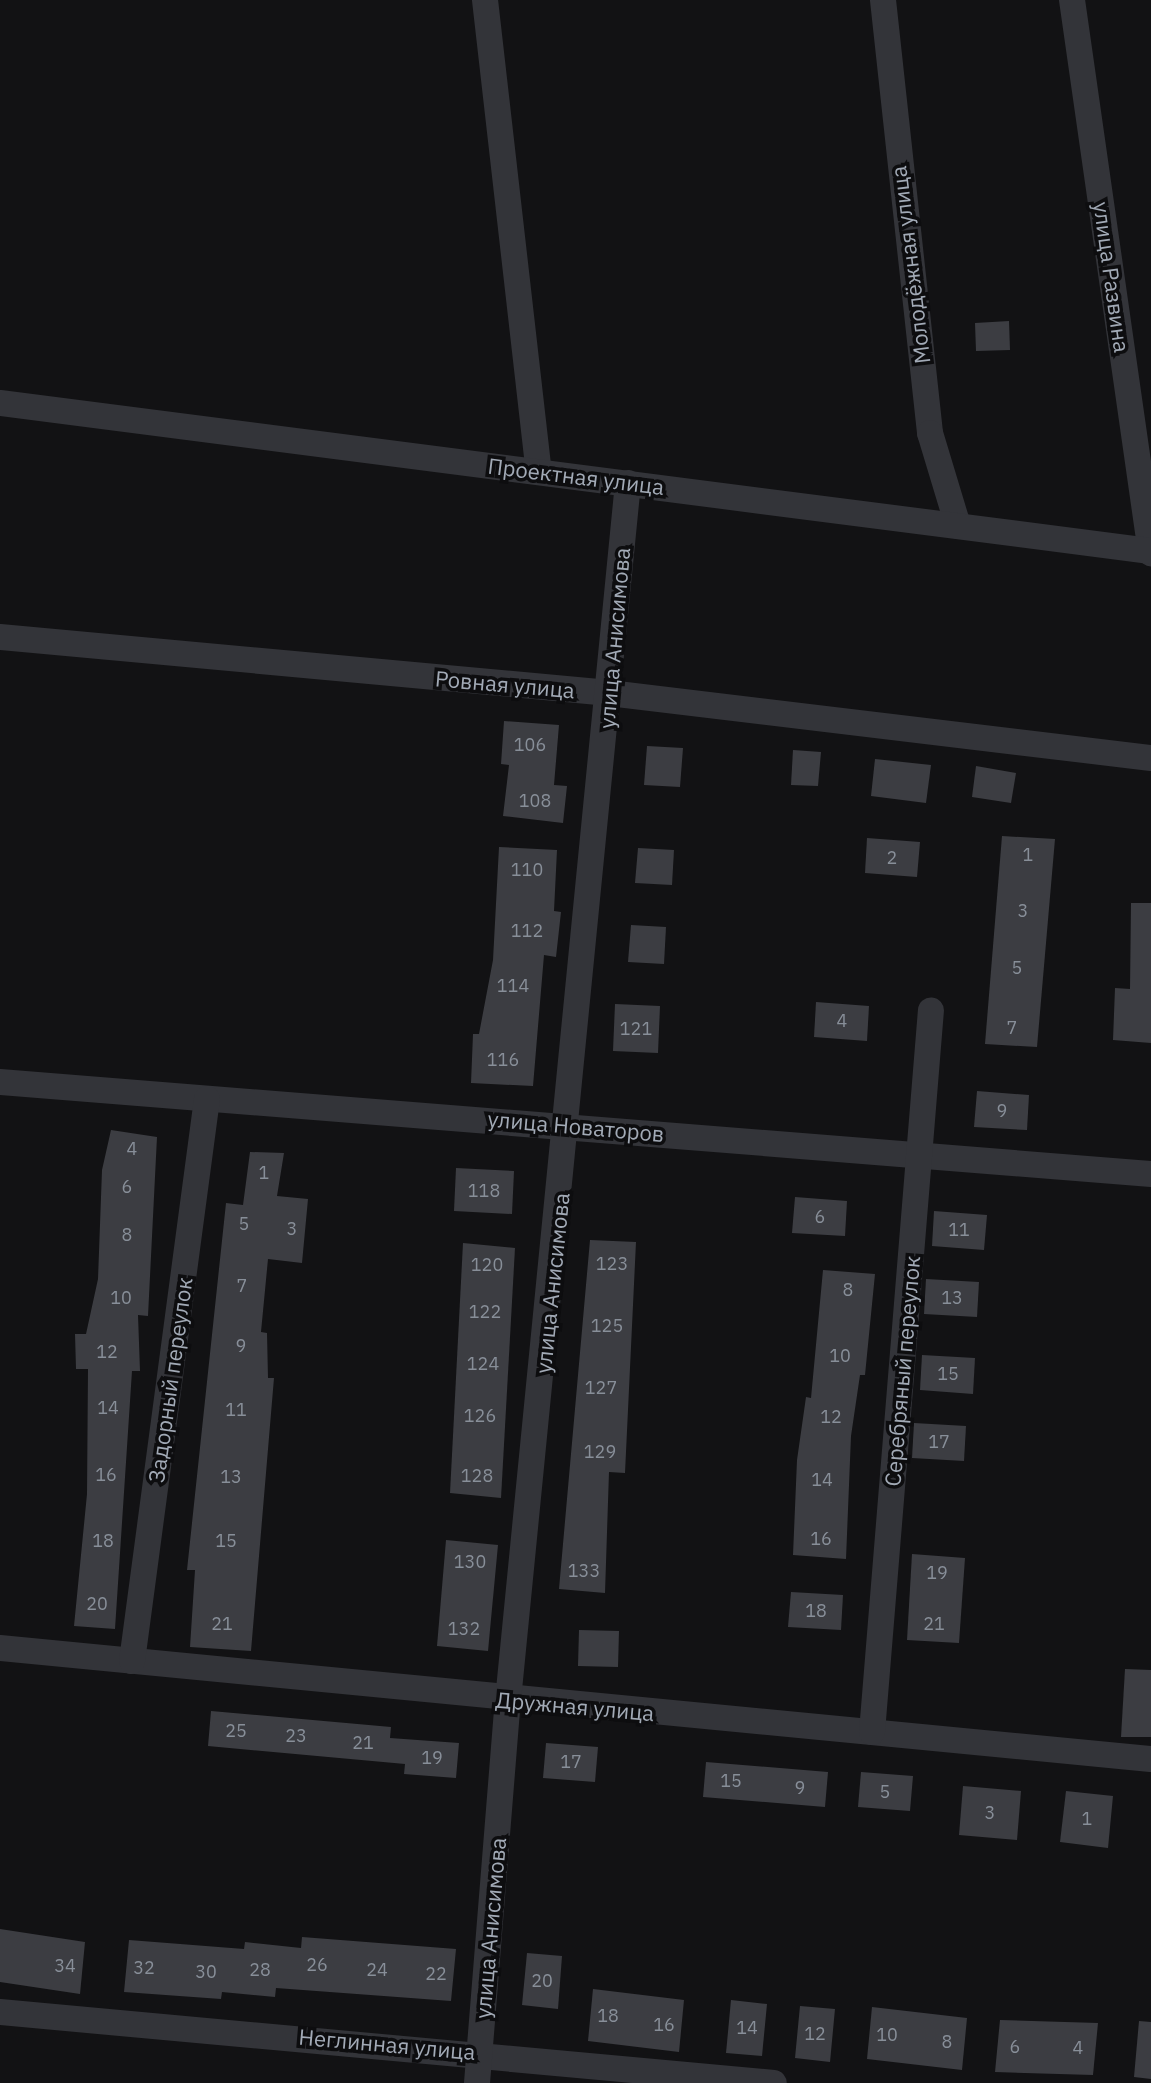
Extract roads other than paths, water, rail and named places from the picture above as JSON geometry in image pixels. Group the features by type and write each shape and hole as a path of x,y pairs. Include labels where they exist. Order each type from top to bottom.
{"street":[{"path":"485,0 539,471"},
{"name":"Молодёжная улица","path":"883,0 930,433 958,526"},
{"name":"улица Развина","path":"1072,0 1151,552"},
{"name":"Проектная улица","path":"0,403 1151,552"},
{"name":"улица Анисимова","path":"477,2083 508,1700 568,1123 628,483"},
{"name":"Ровная улица","path":"0,637 609,693 1151,758"},
{"name":"Серебряный переулок","path":"872,1732 931,1010"},
{"name":"улица Новаторов","path":"0,1082 568,1123 920,1160 1151,1174"},
{"name":"Задорный переулок","path":"132,1661 207,1099"},
{"name":"Дружная улица","path":"0,1648 508,1700 1151,1759"},
{"name":"Неглинная улица","path":"0,2012 480,2052 774,2083"}]}
